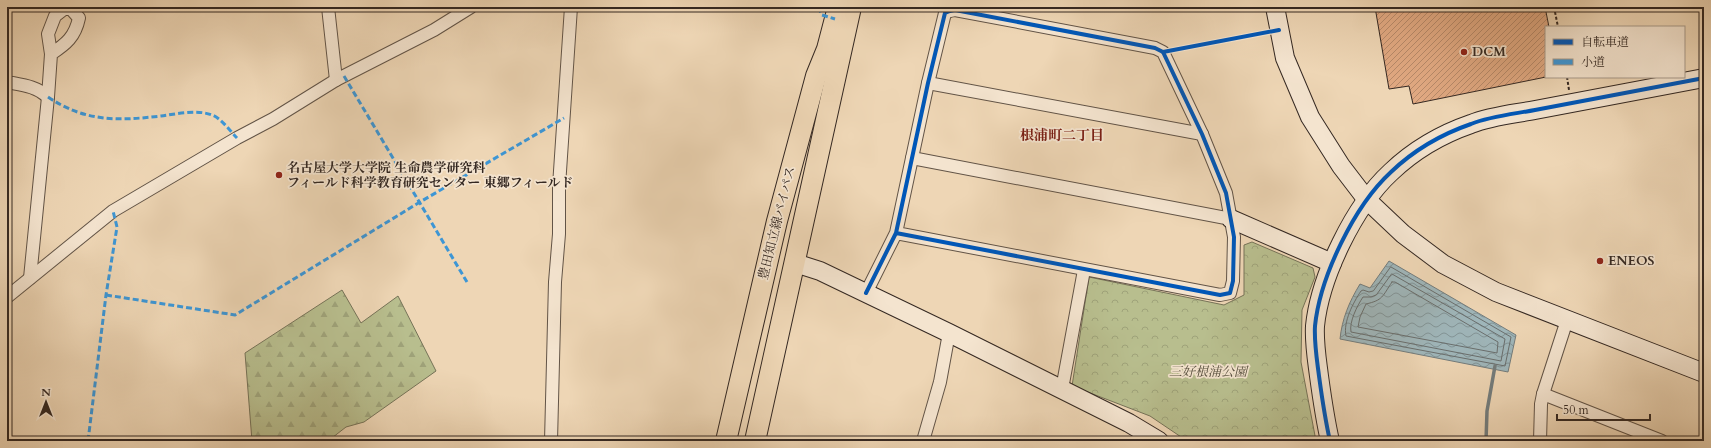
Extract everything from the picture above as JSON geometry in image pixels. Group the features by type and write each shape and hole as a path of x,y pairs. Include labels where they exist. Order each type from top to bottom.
{"main road":[{"name":"豊田知立線バイパス","path":"726,441 777,220 816,76 827,49 838,7"},
{"name":"豊田知立線バイパス","path":"755,441 852,7"}],"street":[{"path":"328,7 336,80"},
{"path":"7,297 113,212 237,138 273,119 336,80 434,30 471,7"},
{"path":"551,441 555,290 559,234 559,186 571,7"},
{"path":"1275,7 1285,58 1310,117 1341,166 1367,200 1413,243 1443,264 1496,292 1704,373"},
{"path":"866,293 896,233 928,83 945,14 955,10 1148,46 1164,52 1202,134 1226,193 1234,237 1233,281 1230,293 1220,295 896,233"},
{"path":"30,278 51,54"},
{"path":"1330,441 1315,343 1318,306 1332,263 1351,225 1367,200 1390,172 1417,150 1472,123 1704,78"},
{"path":"7,82 41,90 48,97"},
{"path":"928,83 1202,134"},
{"path":"912,158 1231,219 1332,263"},
{"path":"795,263 820,271 949,333 1129,423 1159,441"},
{"path":"1062,390 1084,270"},
{"path":"1540,441 1541,404 1543,394 1567,320"},
{"path":"923,441 940,382 949,333"},
{"path":"1543,394 1662,441"}],"path":[{"path":"1554,7 1558,26"},
{"path":"1164,52 1279,30"}],"green space":[{"name":"三好根浦公園","path":"1252,242 1313,268 1315,277 1302,310 1301,362 1316,441 1187,441 1150,416 1072,386 1089,277 1224,305 1244,295 1244,245"},
{"path":"342,290 361,323 398,296 436,371 364,422 346,427 328,441 252,441 245,353"}],"water":[{"path":"1389,261 1516,335 1508,372 1340,339 1342,324 1360,284 1370,288"}],"building":[{"name":"DCM","path":"1375,7 1545,7 1549,26 1545,26 1545,77 1413,104 1409,86 1389,89"}],"waterway":[{"path":"1486,441 1487,411 1495,366"}],"marked path":[{"path":"818,7 822,15 835,19"},
{"path":"344,76 467,282"},
{"path":"48,97 75,111 102,118 130,119 186,112 206,113 219,119 237,138"},
{"path":"106,295 235,315 420,202 564,118"},
{"path":"88,441 106,295 117,227 113,211"},
{"path":"923,439 927,441"}],"cycle path":[{"path":"866,293 896,233 928,83 945,13 955,10 1155,48 1163,52 1202,134 1226,193 1234,237 1233,281 1230,293 1220,295 896,233"},
{"path":"1163,52 1279,30"},
{"path":"1330,441 1322,400 1315,345 1315,326 1318,307 1331,265 1341,243 1364,204 1377,186 1391,172 1418,150 1428,144 1460,128 1479,121 1704,78"}],"place":[{"name":"DCM","path":"1464,52"},
{"name":"名古屋大学大学院 生命農学研究科 フィールド科学教育研究センター 東郷フィールド","path":"279,175"},
{"name":"ENEOS","path":"1600,261"}],"district":[{"name":"根浦町二丁目","path":"1062,135"}]}
